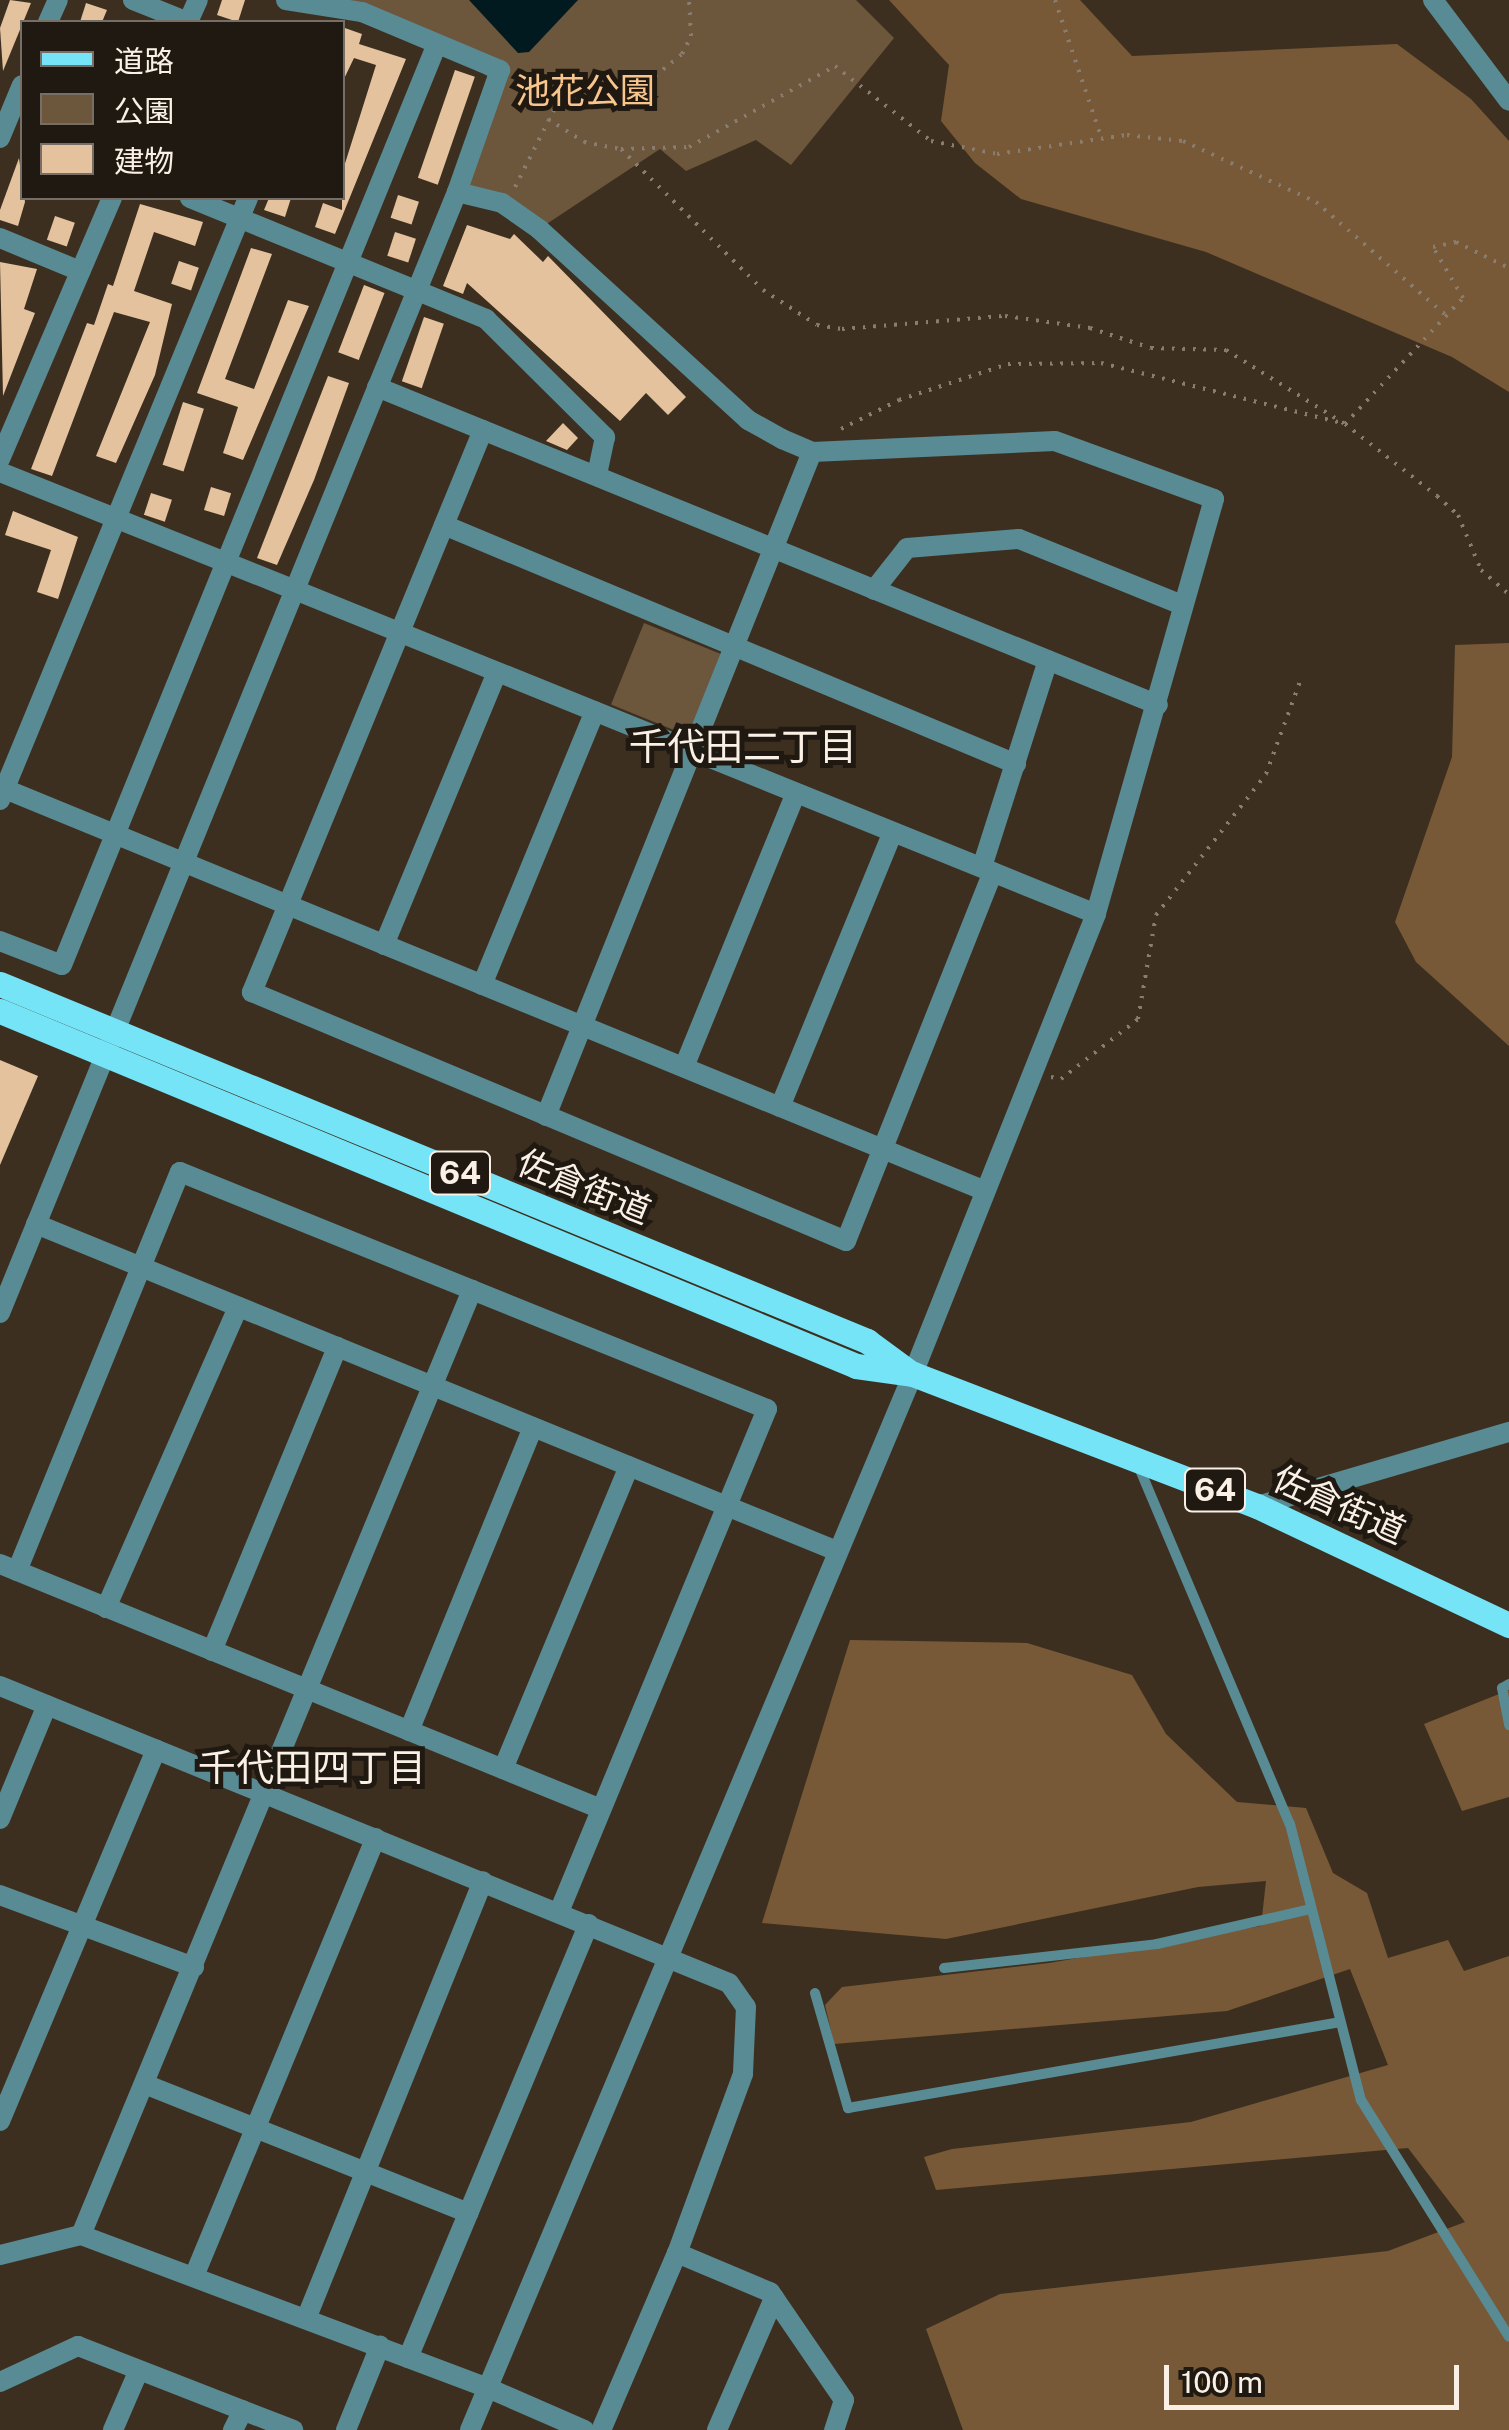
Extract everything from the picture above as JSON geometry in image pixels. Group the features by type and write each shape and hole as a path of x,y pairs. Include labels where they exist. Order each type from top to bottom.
{"main road":[{"name":"佐倉街道","path":"0,984 110,1042"},
{"name":"佐倉街道","path":"0,1010 110,1042 868,1341 912,1374 1257,1506 1509,1625"}],"street":[{"path":"134,0 183,20"},
{"path":"0,1313 457,192 500,70 362,12 323,16 286,0"},
{"path":"1434,0 1509,100"},
{"path":"0,941 62,966 436,44"},
{"path":"0,138 20,89"},
{"path":"457,192 506,206 539,228 748,420 812,452 1055,442 1214,499 1096,914 912,1374 470,2430"},
{"path":"0,460 111,200"},
{"path":"195,200 486,320 605,436 597,476"},
{"path":"247,200 2,792 115,834 984,1191"},
{"path":"0,238 80,271"},
{"path":"377,386 1158,705"},
{"path":"483,430 252,992 846,1241 987,870 1048,660"},
{"path":"546,1116 778,550 812,452"},
{"path":"0,472 1096,914"},
{"path":"444,525 1016,764"},
{"path":"874,590 906,548 1019,539 1182,605"},
{"path":"384,944 496,672"},
{"path":"482,985 595,711"},
{"path":"684,1067 796,793"},
{"path":"780,1107 893,832"},
{"path":"559,1912 767,1409 180,1172 8,1568 601,1809"},
{"path":"36,1224 838,1551"},
{"path":"80,2235 147,2085 472,1290"},
{"path":"106,1608 238,1307"},
{"path":"212,1650 337,1347"},
{"path":"409,1730 534,1427"},
{"path":"1257,1506 1509,1432"},
{"path":"503,1769 629,1466"},
{"path":"0,1686 728,1983 746,2007 743,2074 677,2253 601,2430"},
{"path":"0,1819 47,1705"},
{"path":"0,2121 156,1749"},
{"path":"195,2274 376,1838"},
{"path":"306,2318 483,1881"},
{"path":"0,1895 194,1967"},
{"path":"408,2358 589,1924"},
{"path":"147,2085 468,2213"},
{"path":"1,2248 80,2235 195,2274 488,2388 584,2430"},
{"path":"677,2253 774,2298 844,2400 834,2430"},
{"path":"716,2430 774,2298"},
{"path":"0,2382 78,2346 293,2430"},
{"path":"346,2430 380,2346"},
{"path":"113,2430 139,2370"},
{"path":"233,2430 242,2410"}],"lane":[{"path":"1136,1460 1290,1824 1361,2100 1509,2337"},
{"path":"1509,1684 1502,1688 1509,1724"},
{"path":"944,1968 1156,1944 1312,1909"},
{"path":"815,1994 848,2108 1340,2022"}],"path":[{"path":"506,206 560,98 576,89 632,82 668,66 691,36 689,0"},
{"path":"1055,0 1102,139"},
{"path":"548,119 584,142 621,149 689,147 834,66 904,126 931,141 997,154 1153,134 1182,140 1300,194 1448,318"},
{"path":"621,149 763,290 817,325 842,329 1005,316 1090,328 1151,348 1226,350 1345,424 1458,515 1481,570 1509,594"},
{"path":"1345,424 1463,298 1433,247 1456,242 1509,268"},
{"path":"812,452 848,424 899,400 1008,364 1101,364 1345,424"},
{"path":"1032,1073 1060,1079 1138,1019 1156,915 1266,774 1302,678"}],"green space":[{"name":"池花公園","path":"286,0 856,0 894,38 791,165 756,140 686,171 660,149 539,229 455,186 495,81 437,44"},
{"path":"644,623 725,656 692,737 611,705"}],"shaded area":[{"path":"889,0 1080,0 1132,56 1397,44 1471,99 1509,141 1509,392 1452,357 1206,252 1021,199 975,163 941,121 949,65"},
{"path":"1509,643 1509,1046 1416,962 1395,922 1452,757 1455,645"},
{"path":"850,1640 1027,1643 1132,1675 1166,1734 1237,1802 1306,1808 1333,1873 1367,1893 1388,1958 1448,1940 1464,1971 1509,1956 1509,2430 963,2430 926,2329 1000,2294 1388,2251 1465,2222 1408,2148 936,2190 924,2157 952,2149 1191,2122 1388,2065 1350,1969 1227,2011 834,2044 825,2005 842,1987 1049,1963 1261,1926 1266,1881 1198,1887 946,1939 762,1923"},
{"path":"1509,1690 1509,1797 1462,1811 1424,1724"}],"water":[{"path":"469,0 578,0 529,52 518,53"}],"building":[{"path":"10,0 31,3 24,20 20,20 20,30 3,71 0,28"},
{"path":"222,0 245,0 239,20 217,15"},
{"path":"86,3 107,10 103,20 81,20"},
{"path":"345,28 362,34 359,44 406,59 335,234 315,227 323,203 342,210 345,163 376,65 354,58 345,77"},
{"path":"455,70 475,77 438,185 418,178"},
{"path":"19,158 20,200 25,202 18,226 0,220"},
{"path":"398,195 419,202 412,225 391,218"},
{"path":"268,200 290,200 285,217 264,210"},
{"path":"140,204 203,222 195,246 154,232 134,291 172,304 155,375 116,463 96,456 150,322 114,312 52,476 31,469 87,323 94,325 108,284 113,286"},
{"path":"55,216 75,223 67,246 47,240"},
{"path":"467,225 510,239 514,234 543,262 548,256 686,397 668,415 646,393 620,421 467,283 463,294 443,286"},
{"path":"395,232 416,239 408,263 387,256"},
{"path":"251,248 272,254 225,379 254,389 288,300 309,306 243,460 223,453 238,407 197,393"},
{"path":"179,261 199,268 191,291 171,284"},
{"path":"0,262 37,269 24,309 35,313 3,396"},
{"path":"364,285 385,293 359,360 338,352"},
{"path":"424,317 444,324 422,388 402,381"},
{"path":"328,376 349,383 314,480 277,565 257,558"},
{"path":"183,402 204,409 184,472 163,465"},
{"path":"563,423 578,438 567,450 546,441"},
{"path":"211,487 231,493 224,516 204,510"},
{"path":"151,493 172,500 165,522 144,515"},
{"path":"13,511 78,537 58,599 37,592 51,550 5,535"},
{"path":"0,1060 38,1076 0,1165"}],"district":[{"name":"千代田二丁目","path":"743,747"},
{"name":"千代田四丁目","path":"312,1768"}]}
